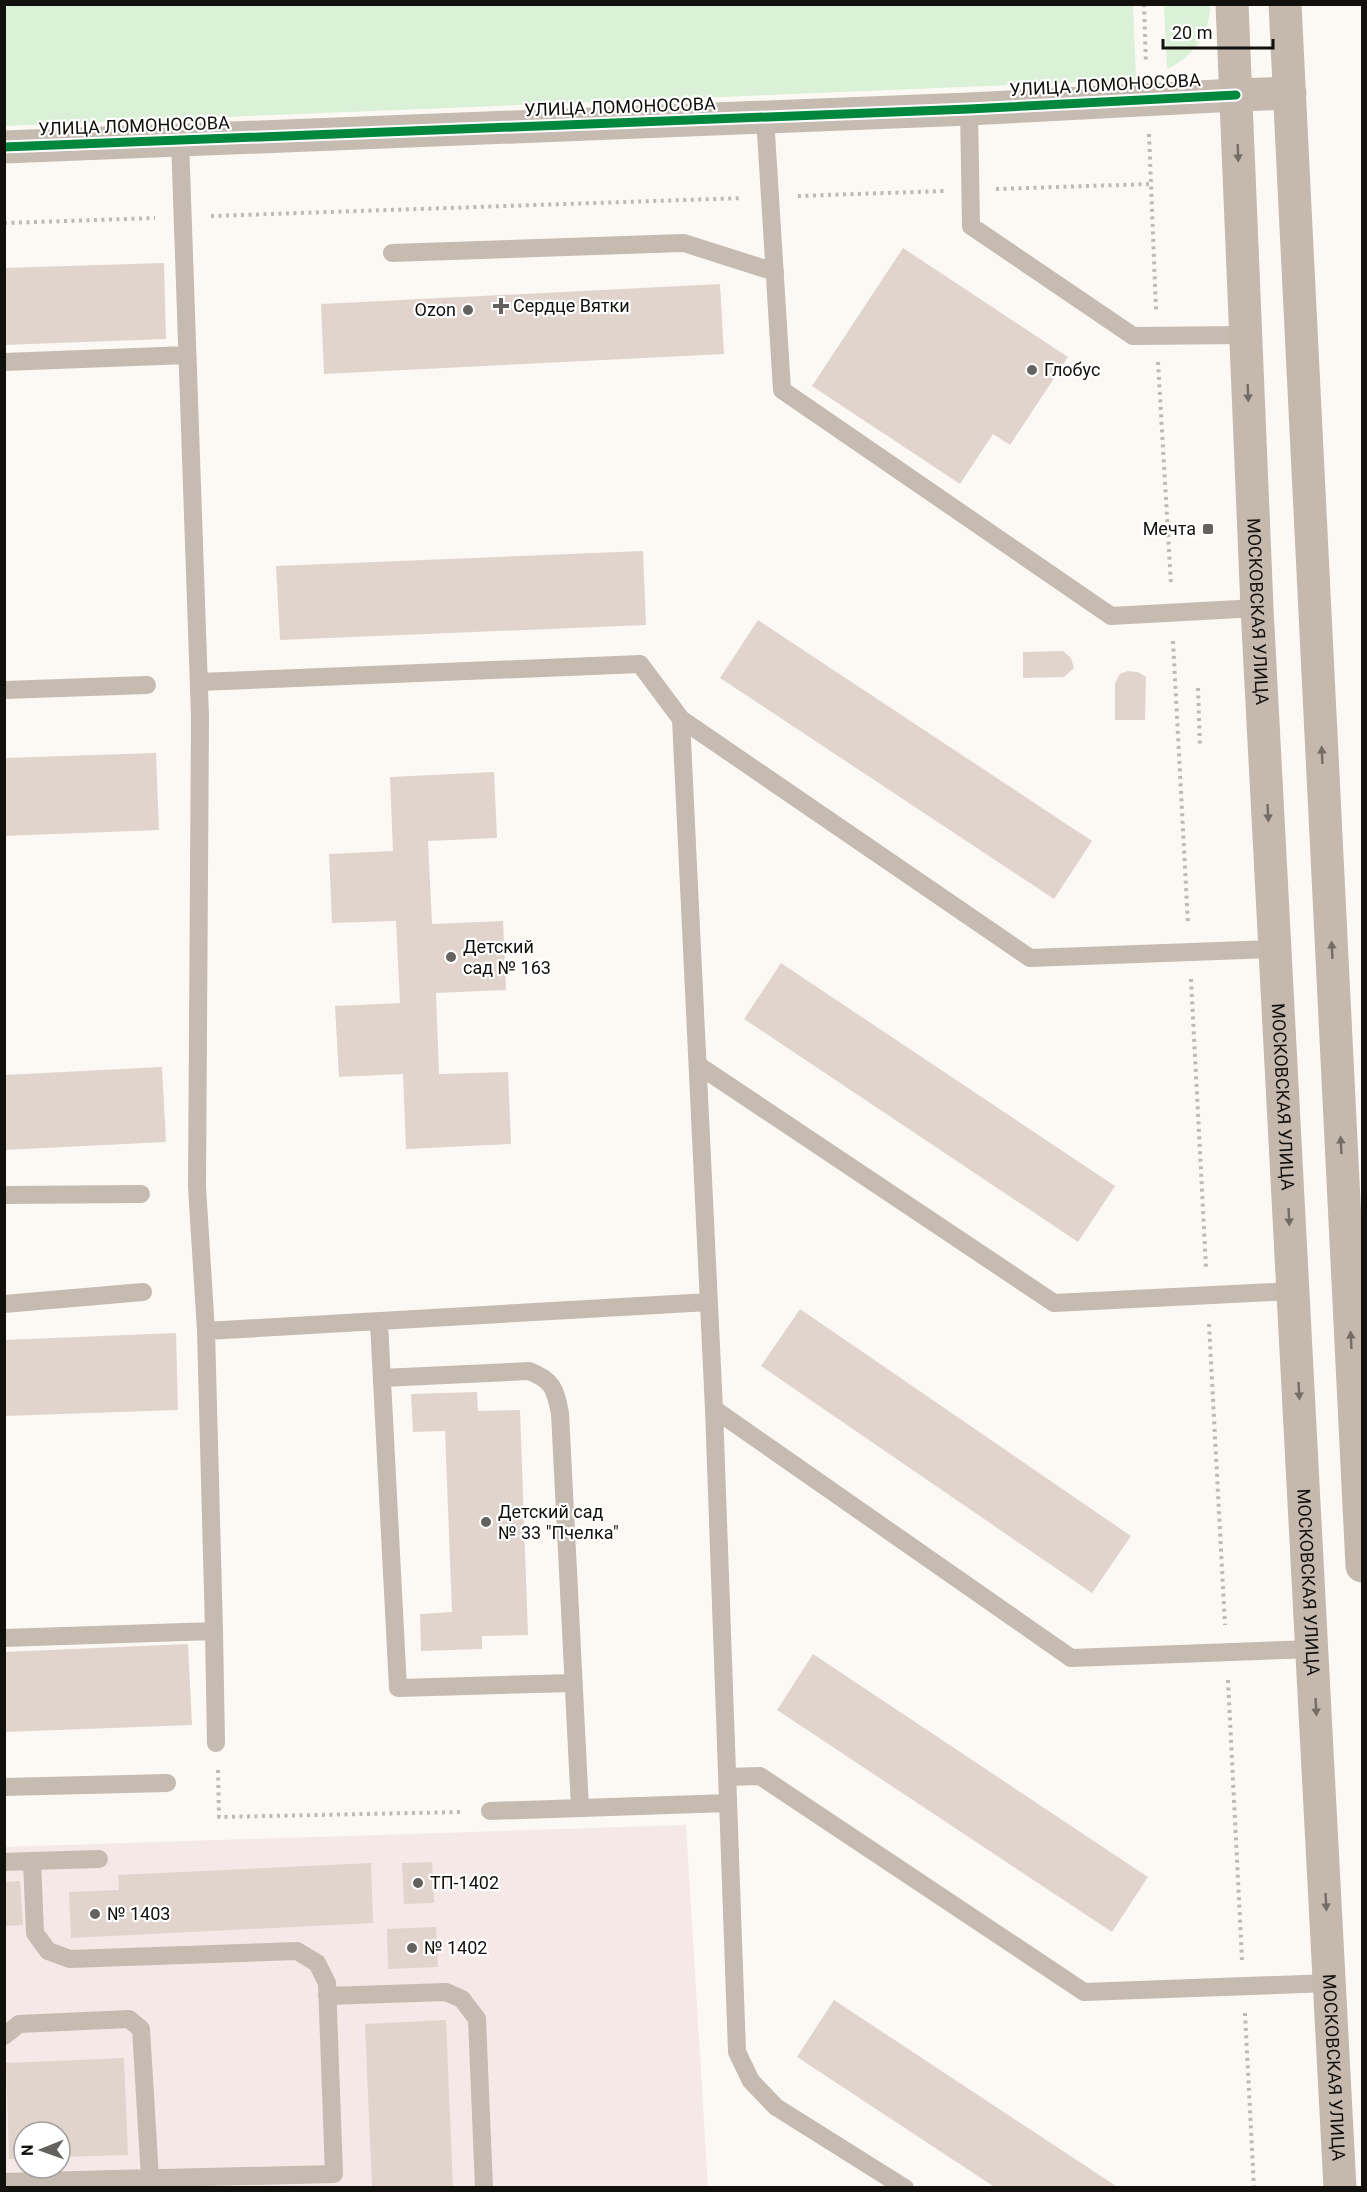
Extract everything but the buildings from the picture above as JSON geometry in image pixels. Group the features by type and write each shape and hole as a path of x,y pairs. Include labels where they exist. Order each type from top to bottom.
{"main road":[{"name":"МОСКОВСКАЯ УЛИЦА","path":"1232,4 1257,608 1341,2187"},
{"path":"1285,4 1362,1566"},
{"path":"1236,95 1290,93"}],"street":[{"name":"УЛИЦА ЛОМОНОСОВА","path":"4,147 969,109 1236,95"}],"lane":[{"path":"969,109 971,226 1133,336 1246,335"},
{"path":"765,117 782,390 1111,616 1257,608"},
{"path":"180,140 199,682 197,1187 206,1331 216,1743"},
{"path":"392,253 684,243 775,272"},
{"path":"4,362 187,356"},
{"path":"199,682 640,664 681,719 1030,958 1275,949"},
{"path":"4,690 147,686"},
{"path":"681,719 714,1408 737,2052 751,2081 776,2107 905,2187"},
{"path":"698,1065 1053,1303 1293,1291"},
{"path":"4,1195 141,1194"},
{"path":"4,1304 143,1292"},
{"path":"206,1331 380,1323 709,1302"},
{"path":"380,1323 398,1688 573,1683"},
{"path":"382,1378 529,1371 545,1377 556,1392 560,1413 580,1808"},
{"path":"714,1408 1071,1658 1312,1649"},
{"path":"4,1638 214,1630"},
{"path":"727,1777 760,1776 1084,1992 1330,1983"},
{"path":"4,1787 167,1783"},
{"path":"490,1811 728,1803"},
{"path":"4,1862 99,1859"},
{"path":"4,2182 123,2183 150,2178 220,2182 335,2181 327,1983 317,1963 297,1951 70,1959 48,1951 35,1933 32,1861"},
{"path":"327,1996 446,1992 462,1999 477,2019 484,2187"},
{"path":"4,2036 19,2024 129,2019 141,2029 150,2178"}],"path":[{"path":"1144,4 1157,337 1254,2187"},
{"path":"4,223 1151,184"},
{"path":"1198,688 1200,748"},
{"path":"216,1743 219,1817 490,1811"}],"shaded area":[{"path":"686,1825 708,2187 5,2187 4,1847"}],"green space":[{"path":"4,5 1133,5 1136,80 5,126"},
{"path":"1164,5 1210,5 1207,25 1198,43 1184,59 1167,69"}],"cycle path":[{"path":"4,147 969,109 1236,95"}],"place":[{"name":"Сердце Вятки","path":"501,306"},
{"name":"Ozon","path":"468,310"},
{"name":"Глобус","path":"1032,370"},
{"name":"Мечта","path":"1208,529"},
{"name":"Детский сад № 163","path":"451,957"},
{"name":"Детский сад № 33 \"Пчелка\"","path":"486,1522"},
{"name":"ТП-1402","path":"418,1883"},
{"name":"№ 1403","path":"95,1914"},
{"name":"№ 1402","path":"412,1948"}]}
